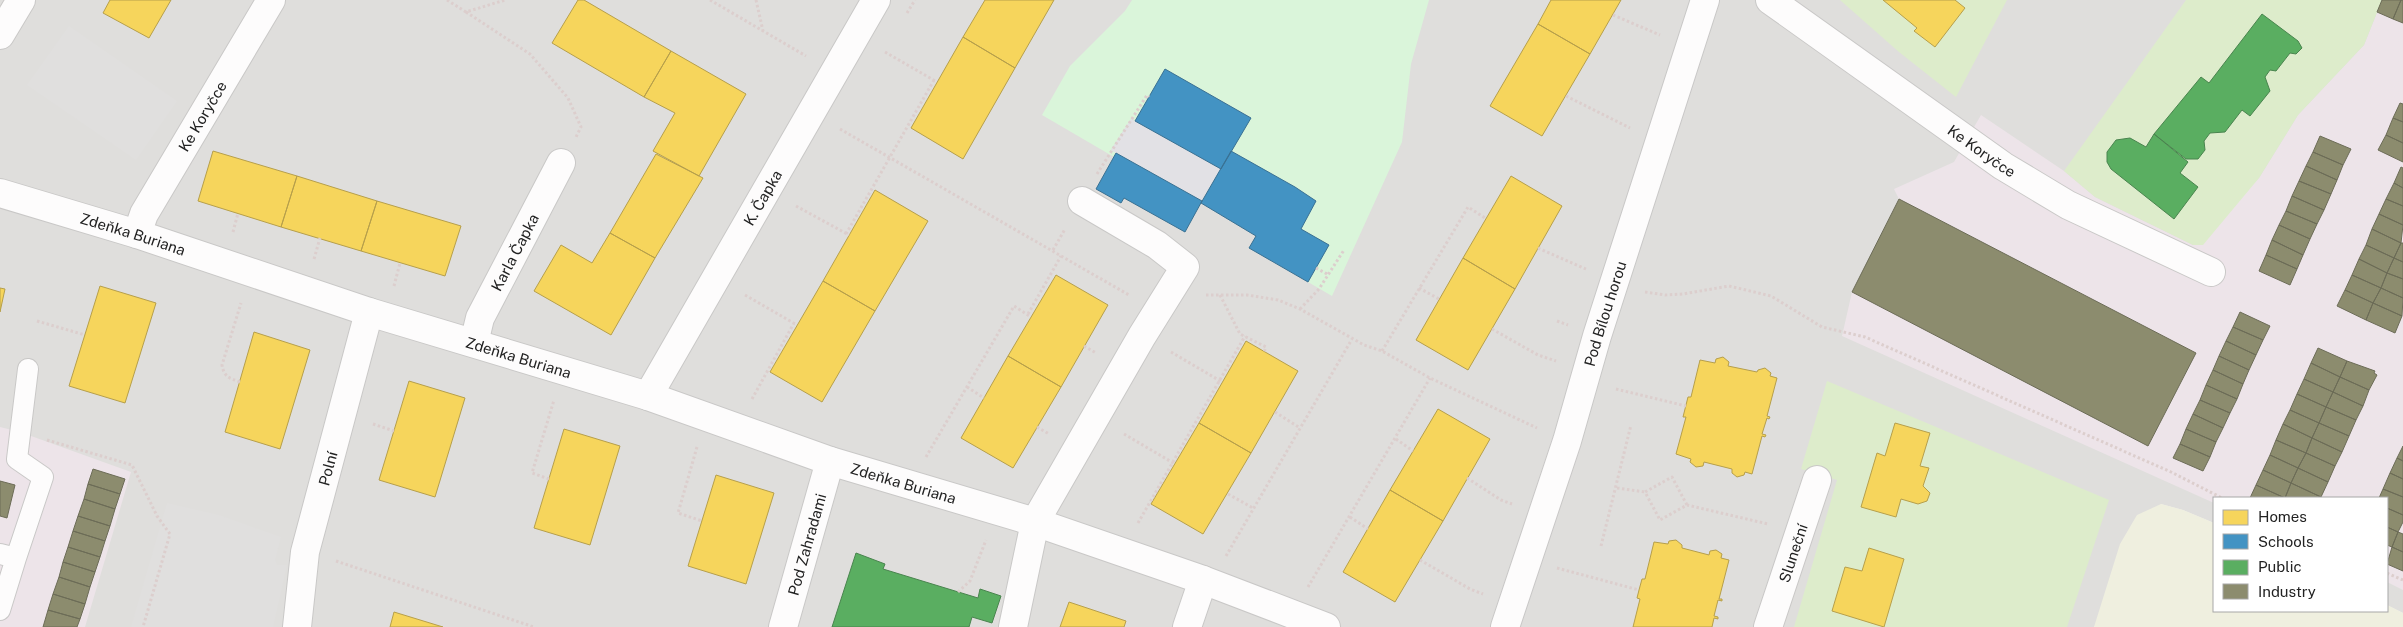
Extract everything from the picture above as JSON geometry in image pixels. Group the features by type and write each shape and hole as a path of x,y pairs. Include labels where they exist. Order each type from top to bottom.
{"street":[{"path":"0,35 21,0"},
{"name":"Ke Koryčce","path":"137,234 144,214 271,0"},
{"name":"K. Čapka","path":"648,396 876,0"},
{"name":"Pod Bílou horou","path":"1509,616 1529,560 1615,279 1705,0"},
{"name":"Ke Koryčce","path":"1770,0 2003,166 2068,205 2211,272"},
{"name":"Karla Čapka","path":"474,342 480,318 561,163"},
{"name":"Zdeňka Buriana","path":"0,193 137,234 369,312 474,342 648,396 830,461 1035,522 1203,580 1326,627"},
{"path":"1013,627 1035,522 1142,336 1185,267 1157,245 1082,201"},
{"name":"Polní","path":"297,627 305,552 369,312"},
{"name":"Pod Zahradami","path":"783,627 830,461"},
{"name":"Sluneční","path":"1768,627 1817,480"},
{"path":"1187,627 1203,580"}],"lane":[{"path":"0,610 8,556 43,477 17,459 28,369"}],"path":[{"path":"447,0 530,54 568,98 581,127 561,163"},
{"path":"466,12 505,0"},
{"path":"710,0 835,73"},
{"path":"756,0 763,31"},
{"path":"1613,15 1691,47"},
{"path":"796,206 847,234 936,81 885,52"},
{"path":"1566,96 1620,124 1661,141"},
{"path":"840,129 1136,300"},
{"path":"1382,351 1468,207 1485,218"},
{"path":"230,242 238,213"},
{"path":"312,267 320,238"},
{"path":"1538,248 1574,265 1615,279 1647,293 1683,294 1729,286 1771,296 1822,327 1874,341 2163,468 2220,497"},
{"path":"1300,309 1319,289 1344,250"},
{"path":"922,464 1014,306 1030,315 1061,256"},
{"path":"393,292 400,263"},
{"path":"1316,268 1329,275"},
{"path":"1419,288 1439,299"},
{"path":"745,295 796,324 749,404"},
{"path":"1200,295 1247,295 1278,300 1300,309 1352,338 1382,351 1430,378 1567,440"},
{"path":"1220,295 1240,334 1266,347 1264,352"},
{"path":"240,382 227,378 223,372 222,365 242,300"},
{"path":"37,321 85,335"},
{"path":"1492,328 1538,355 1586,376 1686,406"},
{"path":"1134,528 1174,463 1245,336"},
{"path":"1224,559 1352,338"},
{"path":"1084,346 1088,348"},
{"path":"1163,348 1221,381"},
{"path":"1303,595 1430,378"},
{"path":"967,387 984,398"},
{"path":"549,479 532,473 555,395"},
{"path":"1275,412 1300,428"},
{"path":"365,422 394,431"},
{"path":"1601,546 1617,488 1631,425"},
{"path":"1038,427 1042,430"},
{"path":"1117,430 1174,463"},
{"path":"20,432 132,465 157,516 170,534 143,627"},
{"path":"1396,439 1413,450"},
{"path":"698,441 678,513 702,521"},
{"path":"1617,488 1644,492 1672,477 1688,505"},
{"path":"1467,478 1501,500 1542,515"},
{"path":"1644,492 1660,520 1688,505 1800,532"},
{"path":"1228,494 1253,508"},
{"path":"1350,517 1368,530"},
{"path":"958,592 970,581 988,535"},
{"path":"327,558 534,627"},
{"path":"1420,560 1470,589 1509,616"},
{"path":"1529,560 1639,590"},
{"path":"2388,573 2403,580"}],"shaded area":[{"path":"0,0 2403,0 2403,613 2388,606 2388,497 2213,497 2213,523 2183,510 2161,504 2094,627 0,627"},
{"path":"2382,0 2403,0 2403,590 2388,582 2388,497 2213,497 2213,503 1842,336 1852,292 1899,199 1894,189 1954,162 1981,115 2064,171 2095,197 2193,245 2259,178 2298,115 2364,45"},
{"path":"69,26 177,101 136,160 27,85"},
{"path":"1131,119 1221,169 1201,201 1111,150"},
{"path":"0,427 20,432 131,472 85,627 0,627"},
{"path":"167,503 219,515 281,537 275,560 277,565 287,565 273,627 131,627"}],"green space":[{"path":"1132,0 1429,0 1411,64 1402,142 1332,296 1308,282 1329,245 1301,229 1316,201 1231,151 1250,117 1165,69 1135,121 1131,119 1111,150 1116,153 1114,157 1042,115 1070,66 1125,11"},
{"path":"1840,0 2007,0 1956,97 1899,52"},
{"path":"2186,0 2382,0 2364,45 2298,115 2259,178 2203,245 2193,245 2095,197 2064,171"},
{"path":"1827,381 2109,500 2067,627 1794,627 1837,480 1801,469"},
{"path":"2161,504 2183,510 2213,523 2213,612 2388,612 2388,606 2403,613 2403,627 2094,627 2120,544 2137,515"}],"building: Homes":[{"path":"110,0 171,0 149,38 103,13"},
{"path":"578,0 584,0 671,51 644,97 552,43"},
{"path":"985,0 1054,0 1015,68 963,37"},
{"path":"1551,0 1621,0 1590,54 1538,24"},
{"path":"1883,0 1955,0 1965,8 1935,47 1914,31 1917,28"},
{"path":"1538,24 1590,54 1542,136 1490,106"},
{"path":"963,37 1015,68 963,159 911,128"},
{"path":"671,51 746,94 699,176 653,151 675,113 644,97"},
{"path":"213,151 297,176 281,227 198,201"},
{"path":"656,154 703,178 655,258 610,233"},
{"path":"297,176 377,201 361,251 281,227"},
{"path":"1511,176 1562,206 1515,289 1463,258"},
{"path":"875,190 928,221 875,311 823,281"},
{"path":"377,201 461,226 445,276 361,251"},
{"path":"610,233 655,258 611,335 534,291 561,245 592,263"},
{"path":"1463,258 1515,289 1468,370 1416,340"},
{"path":"1056,275 1108,305 1061,387 1008,356"},
{"path":"823,281 875,311 822,402 770,372"},
{"path":"100,286 156,303 125,403 69,386"},
{"path":"0,288 5,289 0,312"},
{"path":"254,332 310,350 280,449 225,432"},
{"path":"1246,341 1298,371 1251,453 1199,423"},
{"path":"1008,356 1061,387 1013,468 961,438"},
{"path":"1723,357 1729,362 1728,366 1757,372 1765,368 1771,373 1770,376 1777,378 1767,416 1770,417 1769,419 1767,418 1762,434 1766,435 1765,437 1762,436 1752,474 1745,472 1744,475 1737,477 1732,473 1732,469 1704,462 1703,466 1696,467 1690,462 1691,459 1676,454 1686,417 1683,417 1688,397 1691,397 1700,360 1715,363 1716,359"},
{"path":"409,381 465,398 435,497 379,480"},
{"path":"1438,409 1490,439 1443,521 1390,490"},
{"path":"1199,423 1251,453 1203,534 1151,504"},
{"path":"1895,423 1930,433 1920,466 1929,468 1923,486 1930,493 1927,501 1918,504 1901,499 1896,517 1861,507 1877,453 1885,456"},
{"path":"564,429 620,446 590,545 534,528"},
{"path":"716,475 774,493 746,584 688,566"},
{"path":"1390,490 1443,521 1395,602 1343,572"},
{"path":"1676,540 1682,545 1682,548 1709,555 1710,551 1716,550 1722,554 1721,558 1729,560 1719,599 1722,599 1722,601 1718,600 1714,616 1718,617 1718,619 1714,618 1712,627 1633,627 1640,599 1637,598 1642,579 1645,579 1654,542 1668,544 1669,541"},
{"path":"1869,548 1904,559 1884,627 1832,611 1845,567 1862,571"},
{"path":"1069,602 1126,621 1124,627 1060,627"},
{"path":"394,612 443,627 390,627"}],"building: Schools":[{"path":"1165,69 1251,118 1221,169 1135,121"},
{"path":"1231,151 1316,201 1301,229 1329,245 1308,282 1249,248 1256,236 1201,203"},
{"path":"1116,153 1202,201 1185,232 1124,198 1121,203 1096,189"}],"building: Public":[{"path":"2262,14 2298,41 2302,48 2296,54 2290,53 2276,71 2270,70 2265,77 2270,91 2250,116 2242,110 2225,132 2210,133 2204,141 2205,150 2198,159 2186,159 2154,134 2201,77 2209,83"},
{"path":"2154,134 2188,162 2180,173 2198,187 2174,219 2111,169 2107,162 2107,152 2116,140 2130,138 2146,147"},
{"path":"856,553 885,564 883,569 978,598 980,589 1001,596 992,623 972,617 969,627 832,627"}],"building: Industry":[{"path":"2382,0 2401,0 2393,19 2377,12"},
{"path":"2401,0 2403,0 2403,23 2393,19"},
{"path":"2400,103 2403,104 2403,122 2393,118"},
{"path":"2393,118 2403,122 2403,143 2386,135"},
{"path":"2386,135 2403,143 2403,162 2378,150"},
{"path":"2320,136 2351,149 2343,165 2313,152"},
{"path":"2313,152 2343,165 2337,180 2306,166"},
{"path":"2306,166 2337,180 2331,194 2299,181"},
{"path":"2401,167 2403,168 2403,188 2394,183"},
{"path":"2299,181 2331,194 2324,210 2292,196"},
{"path":"2394,183 2403,188 2403,206 2386,199"},
{"path":"2292,196 2324,210 2317,224 2286,211"},
{"path":"1899,199 2196,353 2148,446 1852,292"},
{"path":"2386,199 2403,206 2403,225 2379,214"},
{"path":"2286,211 2317,224 2310,239 2279,225"},
{"path":"2379,214 2403,225 2401,243 2372,229"},
{"path":"2279,225 2310,239 2303,255 2272,240"},
{"path":"2372,229 2401,243 2394,258 2366,245"},
{"path":"2272,240 2303,255 2297,269 2266,255"},
{"path":"2401,243 2403,243 2403,262 2394,258"},
{"path":"2366,245 2394,258 2387,273 2359,259"},
{"path":"2266,255 2297,269 2290,285 2259,271"},
{"path":"2394,258 2403,262 2403,279 2387,273"},
{"path":"2359,259 2387,273 2381,288 2352,275"},
{"path":"2387,273 2403,279 2403,298 2381,288"},
{"path":"2352,275 2381,288 2373,303 2345,290"},
{"path":"2381,288 2403,298 2402,316 2373,303"},
{"path":"2345,290 2373,303 2366,320 2337,306"},
{"path":"2373,303 2402,316 2395,333 2366,320"},
{"path":"2240,312 2270,326 2263,340 2233,327"},
{"path":"2233,327 2263,340 2256,355 2226,341"},
{"path":"2226,341 2256,355 2249,370 2219,356"},
{"path":"2318,348 2347,361 2340,377 2311,363"},
{"path":"2219,356 2249,370 2243,384 2213,370"},
{"path":"2347,361 2375,371 2374,373 2377,375 2369,390 2340,377"},
{"path":"2311,363 2340,377 2333,392 2304,379"},
{"path":"2213,370 2243,384 2237,399 2206,385"},
{"path":"2340,377 2369,390 2363,406 2333,392"},
{"path":"2304,379 2333,392 2326,407 2297,394"},
{"path":"2206,385 2237,399 2230,413 2200,400"},
{"path":"2333,392 2363,406 2356,420 2326,407"},
{"path":"2297,394 2326,407 2319,423 2290,410"},
{"path":"2200,400 2230,413 2223,428 2193,414"},
{"path":"2326,407 2356,420 2349,436 2319,423"},
{"path":"2290,410 2319,423 2312,438 2283,424"},
{"path":"2193,414 2223,428 2216,442 2186,429"},
{"path":"2319,423 2349,436 2342,452 2312,438"},
{"path":"2283,424 2312,438 2306,453 2276,440"},
{"path":"2186,429 2216,442 2210,457 2180,444"},
{"path":"2312,438 2342,452 2335,466 2306,453"},
{"path":"2276,440 2306,453 2298,468 2270,455"},
{"path":"2180,444 2210,457 2203,471 2173,458"},
{"path":"2403,446 2403,461 2397,458"},
{"path":"2306,453 2335,466 2328,482 2298,468"},
{"path":"2270,455 2298,468 2291,483 2263,470"},
{"path":"2397,458 2403,461 2403,479 2390,473"},
{"path":"2298,468 2328,482 2321,497 2291,483"},
{"path":"93,469 125,479 120,494 88,484"},
{"path":"2263,470 2291,483 2285,497 2256,485"},
{"path":"2390,473 2403,479 2403,497 2383,489"},
{"path":"0,481 15,485 7,518 0,516"},
{"path":"2291,483 2321,497 2285,497"},
{"path":"88,484 120,494 115,509 84,499"},
{"path":"2256,485 2283,497 2250,497"},
{"path":"2383,489 2403,497 2403,515 2388,508 2388,497 2379,497"},
{"path":"84,499 115,509 110,526 78,516"},
{"path":"2388,508 2403,515 2403,522 2398,532 2388,527"},
{"path":"78,516 110,526 105,541 73,531"},
{"path":"2388,527 2398,532 2392,547 2388,545"},
{"path":"73,531 105,541 100,557 68,547"},
{"path":"2398,532 2403,534 2403,552 2392,547"},
{"path":"68,547 100,557 95,572 63,562"},
{"path":"2392,547 2403,552 2403,571 2388,564"},
{"path":"63,562 95,572 90,587 59,577"},
{"path":"59,577 90,587 85,604 53,594"},
{"path":"53,594 85,604 80,619 48,610"},
{"path":"48,610 80,619 77,627 43,627"}]}
